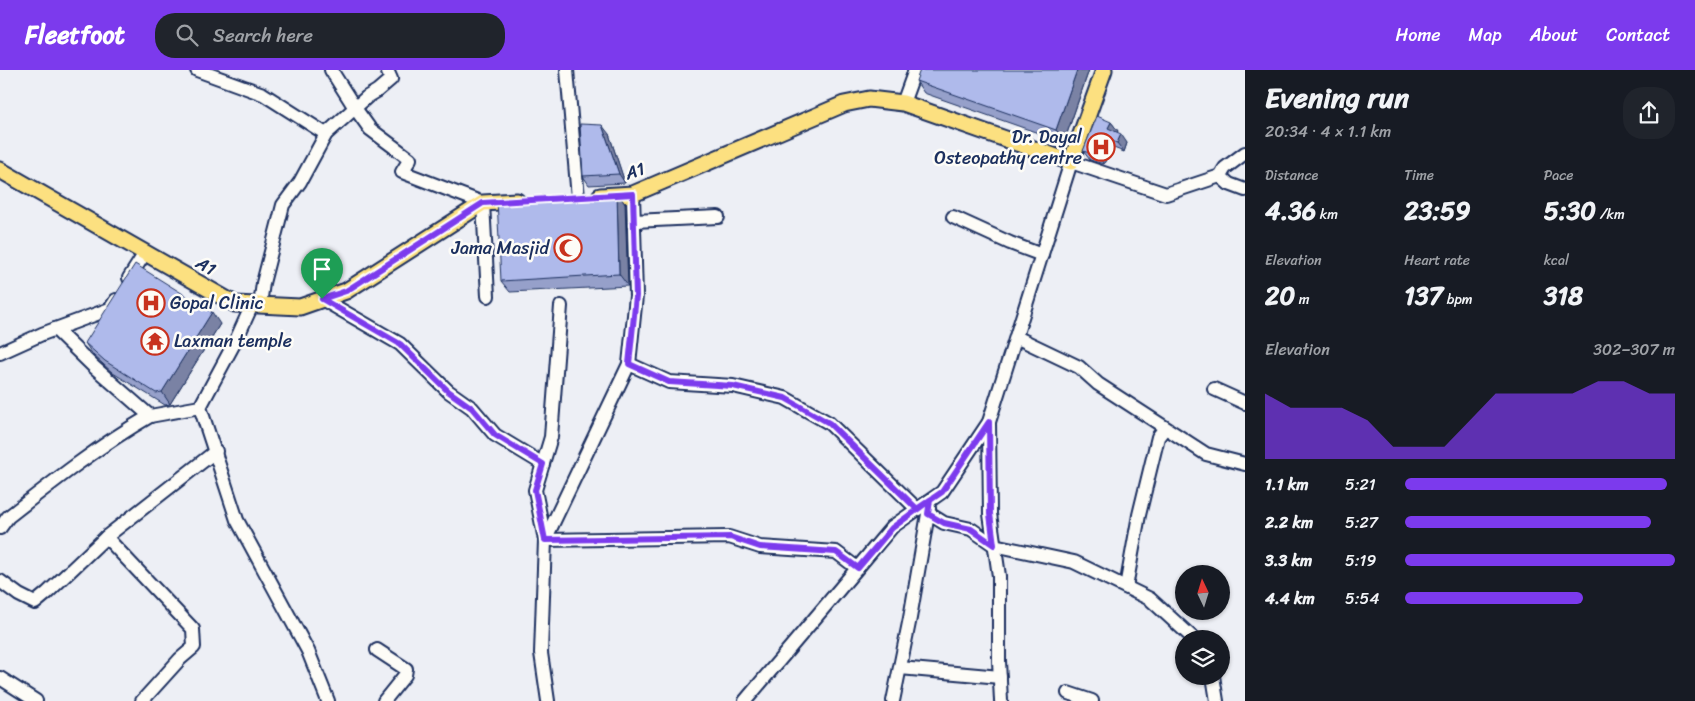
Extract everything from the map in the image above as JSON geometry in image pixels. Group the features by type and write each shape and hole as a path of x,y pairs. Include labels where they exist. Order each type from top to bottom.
{"main road":[{"path":"1071,162 1104,70"},
{"name":"A1","path":"559,199 633,194 844,104 869,99 903,103 1071,162"},
{"name":"A1","path":"0,170 235,304 300,307 346,291 483,203 531,200"}],"street":[{"path":"197,70 263,94 326,134"},
{"path":"330,70 370,128 410,159 402,172 483,203 488,296"},
{"path":"328,701 308,651 237,520 200,406 256,305 283,205 300,182 326,134 367,97 391,79 386,70"},
{"path":"567,70 578,198"},
{"path":"903,103 915,70"},
{"path":"745,701 892,528 922,511 930,500 942,492 989,422 1071,162 1166,194 1220,176 1225,168 1245,153"},
{"path":"1220,176 1229,184 1245,190"},
{"path":"545,540 629,364 636,296 633,194"},
{"path":"634,221 718,217"},
{"path":"953,217 1010,243 1042,255"},
{"path":"0,353 110,309 145,253"},
{"path":"322,299 400,344 448,391 472,408 495,435 543,464"},
{"path":"548,701 540,653 545,540 535,490 552,437 561,306"},
{"path":"56,329 94,367 150,416"},
{"path":"1016,337 1079,367 1098,384 1206,454 1245,464"},
{"path":"629,364 669,382 733,386 785,398 829,423 922,511 944,523 971,529 994,545 1074,562 1150,599 1184,630"},
{"path":"1214,389 1245,403"},
{"path":"0,528 8,517 117,435 150,416 200,406"},
{"path":"989,422 990,514 999,576 1001,701"},
{"path":"1126,587 1145,489 1158,437 1165,428"},
{"path":"0,581 19,595 35,602 106,537 216,451"},
{"path":"893,701 910,618 922,511"},
{"path":"106,537 193,630 194,647 180,659 142,701"},
{"path":"545,540 730,537 760,547 836,552 858,568"},
{"path":"377,650 406,669 405,675 384,701"},
{"path":"900,668 1000,677"},
{"path":"0,678 36,701"},
{"path":"1214,685 1217,701"},
{"path":"1068,693 1092,701"}],"building":[{"path":"920,70 1077,70 1056,130 916,81"},
{"path":"1097,116 1111,122 1108,128 1121,134 1117,143 1105,138 1097,155 1083,151"},
{"path":"580,124 602,125 619,174 583,176"},
{"name":"Jama Masjid","path":"617,192 619,274 501,281 497,199"},
{"name":"Laxman temple","path":"135,264 212,312 162,392 156,393 105,361 85,343"}],"place":[{"name":"Dr. Dayal Osteopathy centre","path":"1101,147"},
{"name":"Jama Masjid","path":"568,248"},
{"name":"Gopal Clinic","path":"151,303"},
{"name":"Laxman temple","path":"155,341"}],"route":[{"path":"322,299 346,291 483,203 633,194 636,296 629,364 669,382 733,386 785,398 829,423 917,509 942,492 989,422 990,514 994,545 971,529 944,523 928,514 930,500 892,528 858,568 836,552 760,547 730,537 545,540 535,490 543,464 495,435 472,408 448,391 400,344 322,299"}]}
